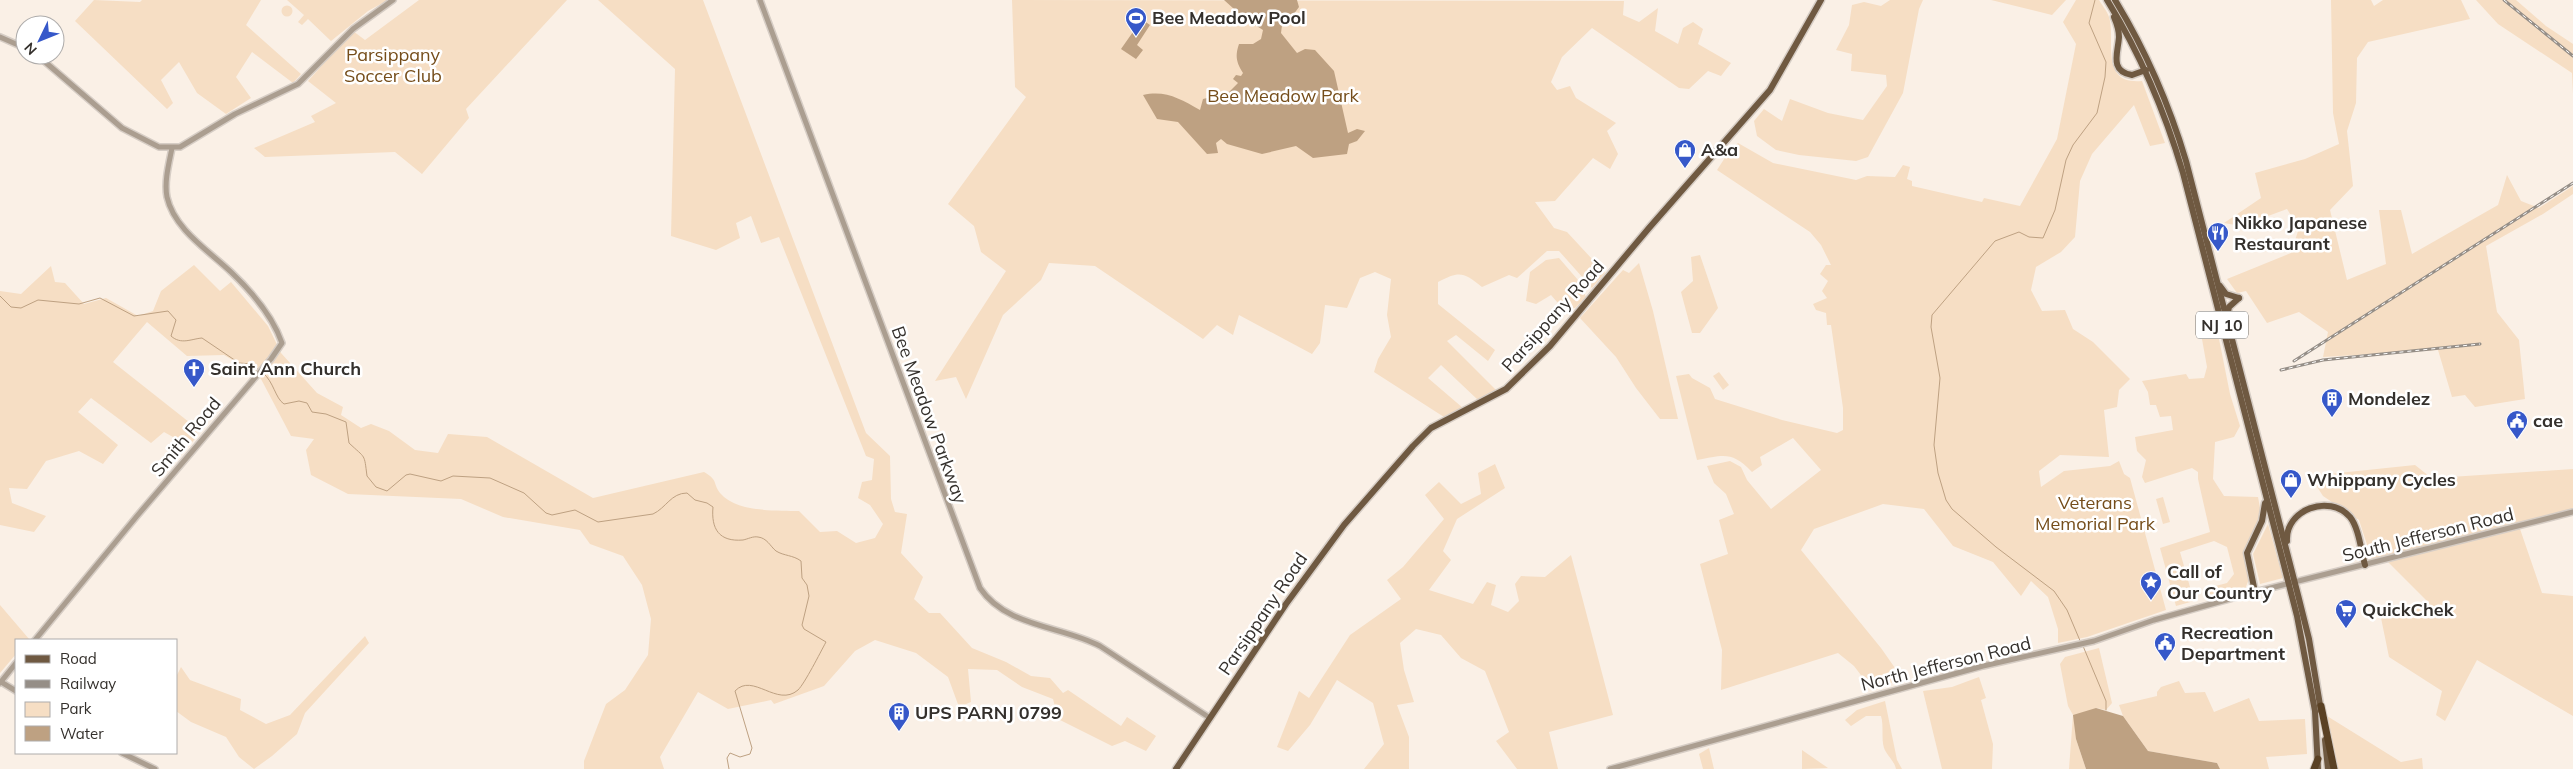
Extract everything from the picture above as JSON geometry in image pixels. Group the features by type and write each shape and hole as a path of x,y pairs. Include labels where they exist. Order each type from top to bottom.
{"highway":[{"path":"2321,706 2334,769"},
{"path":"2314,769 2318,759"}],"main road":[{"name":"Parsippany Road","path":"1176,769 1286,604 1349,518 1431,428 1506,388 1550,346 1649,228 1770,90 1821,0"},
{"path":"2110,1 2118,28 2116,63 2121,70 2129,75 2136,75 2146,70"},
{"name":"NJ 10","path":"2110,1 2146,70 2167,120 2183,173 2264,496 2309,639 2321,706 2328,769"},
{"name":"NJ 10","path":"2110,1 2139,42 2169,108 2186,161 2292,569 2292,583 2312,692 2318,769"},
{"path":"2216,277 2226,294 2239,298 2229,307 2226,318"},
{"path":"2255,592 2247,553 2262,521 2264,496"},
{"path":"2292,569 2287,538 2289,525 2300,512 2323,506 2337,508 2350,517 2354,524 2365,565"}],"street":[{"path":"48,65 122,128 158,146 172,148 188,144 235,114 298,84 353,29 393,0"},
{"name":"Bee Meadow Parkway","path":"760,0 980,588 991,601 1012,615 1086,638 1210,718"},
{"path":"0,37 15,44"},
{"name":"Smith Road","path":"37,639 137,516 264,367 282,342 277,330 241,283 192,236 173,212 166,190 172,148"},
{"name":"South Jefferson Road","path":"2292,583 2573,512"},
{"name":"North Jefferson Road","path":"1610,769 1983,666 2082,644 2154,620 2292,583"},
{"path":"15,664 0,683 15,690"},
{"path":"124,754 154,769"}],"green space":[{"path":"94,0 140,2 142,0 261,0 246,25 301,74 293,83 252,52 236,77 251,98 226,114 197,93 179,62 161,80 173,103 167,109 75,21"},
{"path":"287,0 388,0 368,11 331,41 308,19 302,25 298,22 304,15"},
{"name":"Parsippany Soccer Club","path":"419,0 567,0 466,109 469,118 422,174 395,152 265,157 254,148 315,122 311,116 336,103 308,81 353,31 365,40"},
{"path":"598,0 703,0 866,433 890,456 891,499 895,512 907,514 901,553 923,577 914,599 929,613 940,613 972,648 1006,662 1031,676 1050,678 1063,693 1068,690 1121,726 1127,717 1156,736 1146,751 1125,741 1112,746 1058,719 1053,699 1022,687 997,670 968,669 971,702 959,707 948,677 916,653 875,640 855,651 824,686 774,704 771,700 728,709 698,692 660,757 664,769 584,769 584,761 606,704 625,690 648,655 651,619 642,585 623,556 590,544 580,530 503,517 461,499 348,494 311,475 306,450 314,439 291,436 261,379 253,372 224,355 187,356 147,322 113,362 194,426 198,435 189,446 164,432 151,443 91,398 78,412 118,445 103,464 79,451 46,461 27,489 9,488 12,503 46,516 34,532 0,525 0,291 21,294 51,266 55,282 65,283 84,304 106,298 138,316 153,311 161,291 194,265 220,291 231,282 268,326 281,353 317,393 343,407 341,415 361,428 371,424 389,431 415,450 438,453 448,434 487,437 593,498 704,472 714,480 720,493 736,504 757,509 799,511 820,532 837,531 856,543 875,538 883,524 870,505 858,498 862,482 872,480 874,459 866,456 779,237 761,243 751,216 736,223 740,238 716,250 671,236 675,69"},
{"name":"Bee Meadow Park","path":"1012,0 1624,1 1623,15 1639,22 1658,8 1655,31 1678,44 1683,28 1693,22 1703,29 1698,44 1731,63 1721,76 1708,71 1689,89 1679,88 1592,28 1562,57 1551,82 1557,90 1570,86 1576,98 1616,123 1607,131 1618,154 1610,169 1593,158 1555,201 1535,202 1554,228 1567,232 1605,273 1592,288 1559,251 1547,251 1517,278 1509,275 1482,287 1470,278 1461,275 1451,276 1438,282 1438,304 1495,350 1488,361 1456,335 1447,341 1496,390 1478,400 1441,365 1428,378 1463,408 1444,417 1374,372 1378,359 1391,337 1387,315 1391,279 1375,272 1360,278 1347,308 1325,305 1320,343 1312,354 1239,315 1233,335 1217,325 1203,339 1095,266 1049,263 1041,280 1003,315 966,399 956,377 935,381 1006,271 981,252 974,226 948,204 1026,97 1015,87"},
{"path":"1890,0 1923,0 1919,9 1903,93 1868,157 1856,161 1799,155 1776,150 1757,136 1754,121 1764,109 1782,121 1790,99 1828,113 1863,120 1887,86 1886,75 1851,71 1852,54 1836,50 1849,25 1852,5 1864,2 1881,6"},
{"path":"1991,0 2066,0 2052,15"},
{"name":"Veterans Memorial Park","path":"2076,0 2099,0 2106,10 2111,27 2112,59 2115,69 2120,76 2129,80 2142,81 2165,143 2150,146 2134,105 2092,154 2080,181 2075,237 2061,252 2036,267 2031,290 2042,311 2065,310 2073,329 2093,342 2130,379 2119,390 2117,407 2104,410 2109,457 2060,455 2039,471 2041,487 2064,471 2110,466 2119,461 2124,474 2130,478 2166,610 2087,637 2058,643 2058,629 2048,597 2031,581 2021,596 1993,562 1953,546 1924,509 1883,504 1814,529 1801,550 1881,648 1902,678 1873,691 1854,666 1838,653 1721,690 1722,650 1700,564 1728,554 1719,520 1734,514 1726,494 1714,483 1707,466 1730,461 1741,467 1747,480 1771,509 1821,470 1793,438 1760,457 1762,465 1752,472 1739,461 1727,456 1697,460 1676,376 1689,374 1692,378 1710,388 1715,399 1782,420 1837,433 1843,430 1843,408 1831,325 1827,325 1826,313 1816,310 1813,304 1827,298 1822,291 1828,281 1820,274 1826,265 1831,265 1821,245 1810,232 1717,170 1730,150 1738,143 1773,163 1856,180 1867,176 1895,177 1903,165 1910,167 1907,179 1912,181 1912,186 1982,202 1984,198 2020,206 2057,139 2076,44 2063,22"},
{"path":"2331,0 2371,0 2374,6 2383,0 2461,0 2470,19 2368,42 2357,58 2356,103 2347,131 2353,186 2330,210 2347,280 2386,264 2379,210 2401,210 2412,254 2498,205 2507,175 2521,201 2539,208 2573,186 2573,194 2543,214 2486,246 2497,312 2519,340 2525,399 2475,407 2465,395 2452,397 2438,350 2323,357 2328,332 2299,312 2267,323 2246,291 2237,293 2227,279 2291,253 2299,228 2287,209 2241,226 2224,223 2261,198 2255,173 2305,159 2339,144 2333,113"},
{"path":"2476,0 2516,0 2546,26 2573,44 2573,94 2572,73 2498,24"},
{"path":"287,5 293,11 287,17 281,11"},
{"path":"1700,255 1718,308 1700,333 1692,333 1681,292 1693,281 1691,257"},
{"path":"1559,258 1578,280 1586,297 1575,308 1564,310 1551,295 1536,304 1526,301 1530,272 1546,260"},
{"path":"1639,263 1653,311 1678,419 1660,419 1636,388 1616,357 1580,318 1623,270 1629,273"},
{"path":"2200,328 2217,329 2230,394 2240,426 2234,437 2215,442 2213,479 2224,496 2258,497 2261,513 2244,554 2249,579 2245,589 2204,597 2204,589 2227,583 2234,574 2227,547 2214,541 2180,552 2194,601 2176,606 2160,548 2210,532 2198,472 2192,468 2145,483 2142,477 2146,460 2137,451 2135,437 2173,430 2171,416 2160,417 2156,405 2150,405 2148,392 2142,381 2186,374 2189,379 2204,378 2207,367"},
{"path":"1719,372 1729,385 1723,390 1713,376"},
{"path":"1495,464 1505,488 1457,519 1443,551 1451,560 1429,590 1473,604 1487,582 1496,585 1491,605 1508,612 1519,601 1515,584 1521,576 1545,577 1571,555 1613,715 1549,732 1558,769 1517,769 1496,741 1509,732 1485,671 1461,658 1441,635 1416,629 1400,643 1404,670 1414,702 1397,705 1409,737 1409,769 1364,769 1384,744 1373,703 1337,680 1310,725 1288,751 1277,747 1299,691 1309,698 1350,635 1401,599 1387,580 1403,567 1444,519 1425,495 1439,482 1461,504 1481,494 1478,473"},
{"path":"2415,465 2434,480 2450,477 2573,469 2573,511 2519,526 2542,593 2573,596 2573,716 2477,660 2445,721 2436,715 2442,691 2389,657 2380,613 2427,601 2386,560 2373,563 2359,520 2323,496 2310,476"},
{"path":"2163,497 2170,522 2163,524 2156,499"},
{"path":"2268,524 2283,578 2260,584 2253,554"},
{"path":"0,605 29,639 15,639 15,655 0,673"},
{"path":"365,636 369,643 305,713 297,734 254,769 239,757 226,737 191,722 178,712 178,673 181,667 190,680 241,699 240,710 266,724 290,715"},
{"path":"2099,648 2112,703 2106,710 2096,708 2076,739 2086,769 2069,769 2073,715 2068,706 2060,664 2065,657"},
{"path":"1979,677 1986,698 1981,700 1993,744 1992,769 1942,769 1923,691 1952,687"},
{"path":"2179,681 2185,693 2205,692 2214,712 2249,698 2259,721 2305,719 2307,754 2266,757 2269,769 2220,769 2217,763 2148,751 2123,716 2119,705 2157,696 2157,692 2161,687"},
{"path":"1885,701 1897,760 1902,769 1896,769 1884,748 1881,716 1866,716 1851,726 1845,720 1857,710"},
{"path":"2327,716 2401,762 2422,758 2423,769 2337,769"},
{"path":"1709,748 1714,769 1703,769 1699,754"},
{"path":"1802,750 1828,768 1802,769"}],"water":[{"path":"1224,0 1297,0 1299,7 1290,19 1282,25 1281,33 1297,53 1305,49 1315,50 1334,71 1348,133 1357,129 1365,131 1357,141 1349,144 1347,154 1313,158 1296,146 1262,154 1227,144 1221,139 1216,143 1218,153 1207,154 1178,122 1157,119 1143,95 1159,94 1173,96 1200,110 1203,99 1228,93 1238,83 1233,79 1236,75 1241,76 1243,73 1237,59 1239,44 1253,44 1261,39 1263,30 1244,18"},
{"name":"Bee Meadow Pool","path":"1137,16 1150,25 1137,45 1143,50 1136,59 1121,49 1135,29 1129,24"},
{"path":"2096,708 2123,716 2148,751 2217,763 2220,769 2086,769 2076,739 2073,715"}],"waterway":[{"path":"2081,643 2067,610 2054,591 1996,547 1952,509 1946,500 1938,473 1934,445 1940,378 1931,327 1932,315 1995,241 2019,232 2029,237 2043,238 2055,210 2066,160 2073,145 2097,113 2105,77 2106,62 2089,23 2095,0"},
{"path":"0,296 11,307 21,308 38,300 79,304 100,298 134,316 168,311 176,320 171,336 175,339 186,341 202,338 239,363 252,364 260,371"},
{"path":"263,373 270,381 278,398 284,404 299,401 307,403 312,412 326,414 346,422 349,443 363,457 367,476 376,487 387,491 406,475 410,474 441,481 453,476 490,478 524,493 546,513 552,515 575,510 598,522 653,514 677,495 687,493 695,500 707,503 713,507 713,522 715,528 722,536 735,540 754,537 761,538 776,551 801,561 802,578 807,585 809,596 802,625 804,629 826,642 798,690 782,695 749,685 742,686 735,691 752,748 750,754 740,757 730,753 727,758 729,769"},
{"path":"2083,646 2106,701 2106,710"}],"railway":[{"path":"2504,0 2573,56"},
{"path":"2294,361 2573,183"},
{"path":"2281,370 2323,360 2480,344"}],"place":[{"name":"Bee Meadow Pool","path":"1136,37"},
{"name":"A&a","path":"1685,169"},
{"name":"Nikko Japanese Restaurant","path":"2218,252"},
{"name":"Saint Ann Church","path":"194,388"},
{"name":"Mondelez","path":"2332,418"},
{"name":"cae","path":"2517,440"},
{"name":"Whippany Cycles","path":"2291,499"},
{"name":"Call of Our Country","path":"2151,601"},
{"name":"QuickChek","path":"2346,629"},
{"name":"Recreation Department","path":"2165,662"},
{"name":"UPS PARNJ 0799","path":"899,732"}]}
